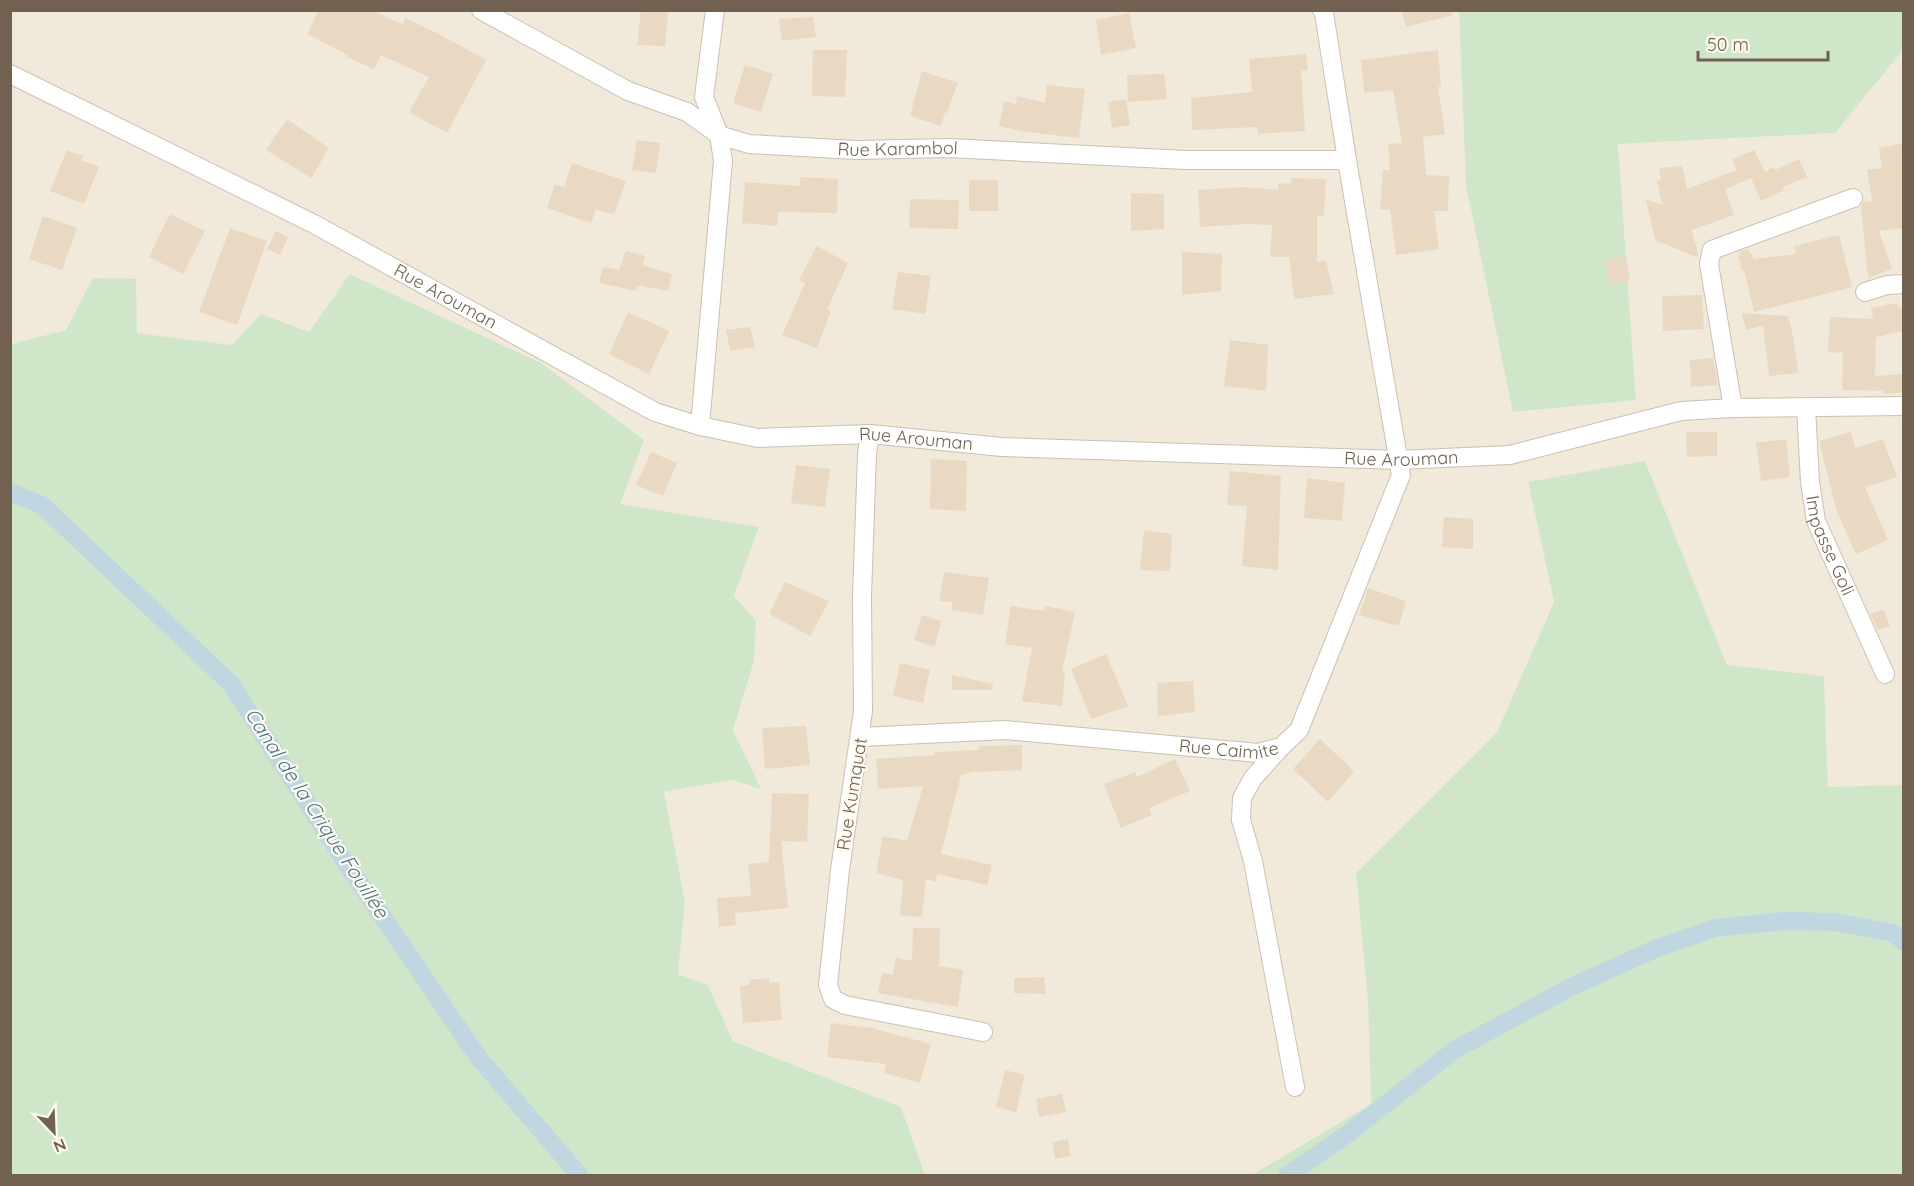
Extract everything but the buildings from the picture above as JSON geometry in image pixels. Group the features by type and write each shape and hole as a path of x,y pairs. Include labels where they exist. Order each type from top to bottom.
{"street":[{"name":"Rue Karambol","path":"481,10 628,91 687,112 719,135 749,144 856,150 949,148 1186,160 1347,160"},
{"path":"700,426 723,161 719,135 704,97 715,10"},
{"name":"Rue Caimite","path":"861,737 1005,730 1257,753 1281,747 1299,730 1401,475 1322,10"},
{"name":"Rue Arouman","path":"10,74 314,224 655,412 700,426 758,438 870,434 1002,447 1399,459 1510,455 1681,411 1733,408 1904,406"},
{"path":"1733,408 1709,264 1712,250 1852,198"},
{"path":"1865,292 1887,285 1904,284"},
{"name":"Impasse Goli","path":"1806,408 1810,482 1816,521 1885,674"},
{"name":"Rue Kumquat","path":"870,434 867,454 862,584 863,711 839,882 828,985 833,999 844,1005 983,1032"},
{"path":"1281,747 1253,778 1242,798 1241,820 1253,861 1295,1087"}],"shaded area":[{"path":"10,11 1459,11 1466,186 1514,412 1636,400 1618,144 1835,133 1903,50 1903,785 1828,788 1824,676 1727,666 1645,461 1528,483 1554,602 1497,732 1356,873 1368,1003 1371,1104 1252,1175 925,1175 901,1107 733,1041 708,985 678,974 685,902 664,792 733,780 760,788 733,730 754,661 756,620 734,596 759,527 619,504 541,363 351,274 309,332 261,314 232,345 137,333 66,330 11,344"}],"green space":[{"path":"1459,11 1903,11 1903,50 1835,133 1618,144 1636,400 1513,412 1466,186"},
{"path":"350,274 541,363 644,440 620,504 759,527 734,596 756,620 754,661 733,730 761,789 733,780 664,792 685,902 678,974 708,985 733,1041 901,1107 925,1175 11,1175 11,344 66,330 93,278 136,279 137,333 232,345 261,314 309,332"},
{"path":"1645,461 1727,665 1824,676 1828,787 1903,785 1903,1175 1252,1175 1371,1104 1368,1003 1356,873 1497,732 1554,602 1528,482"}],"waterway":[{"name":"Canal de la Crique Fouillée","path":"10,492 42,505 231,684 344,860 478,1057 580,1176"},
{"name":"Canal de la Crique Fouillée","path":"1287,1176 1350,1132 1456,1049 1571,987 1655,949 1715,928 1785,921 1835,922 1893,933 1904,942"}]}
